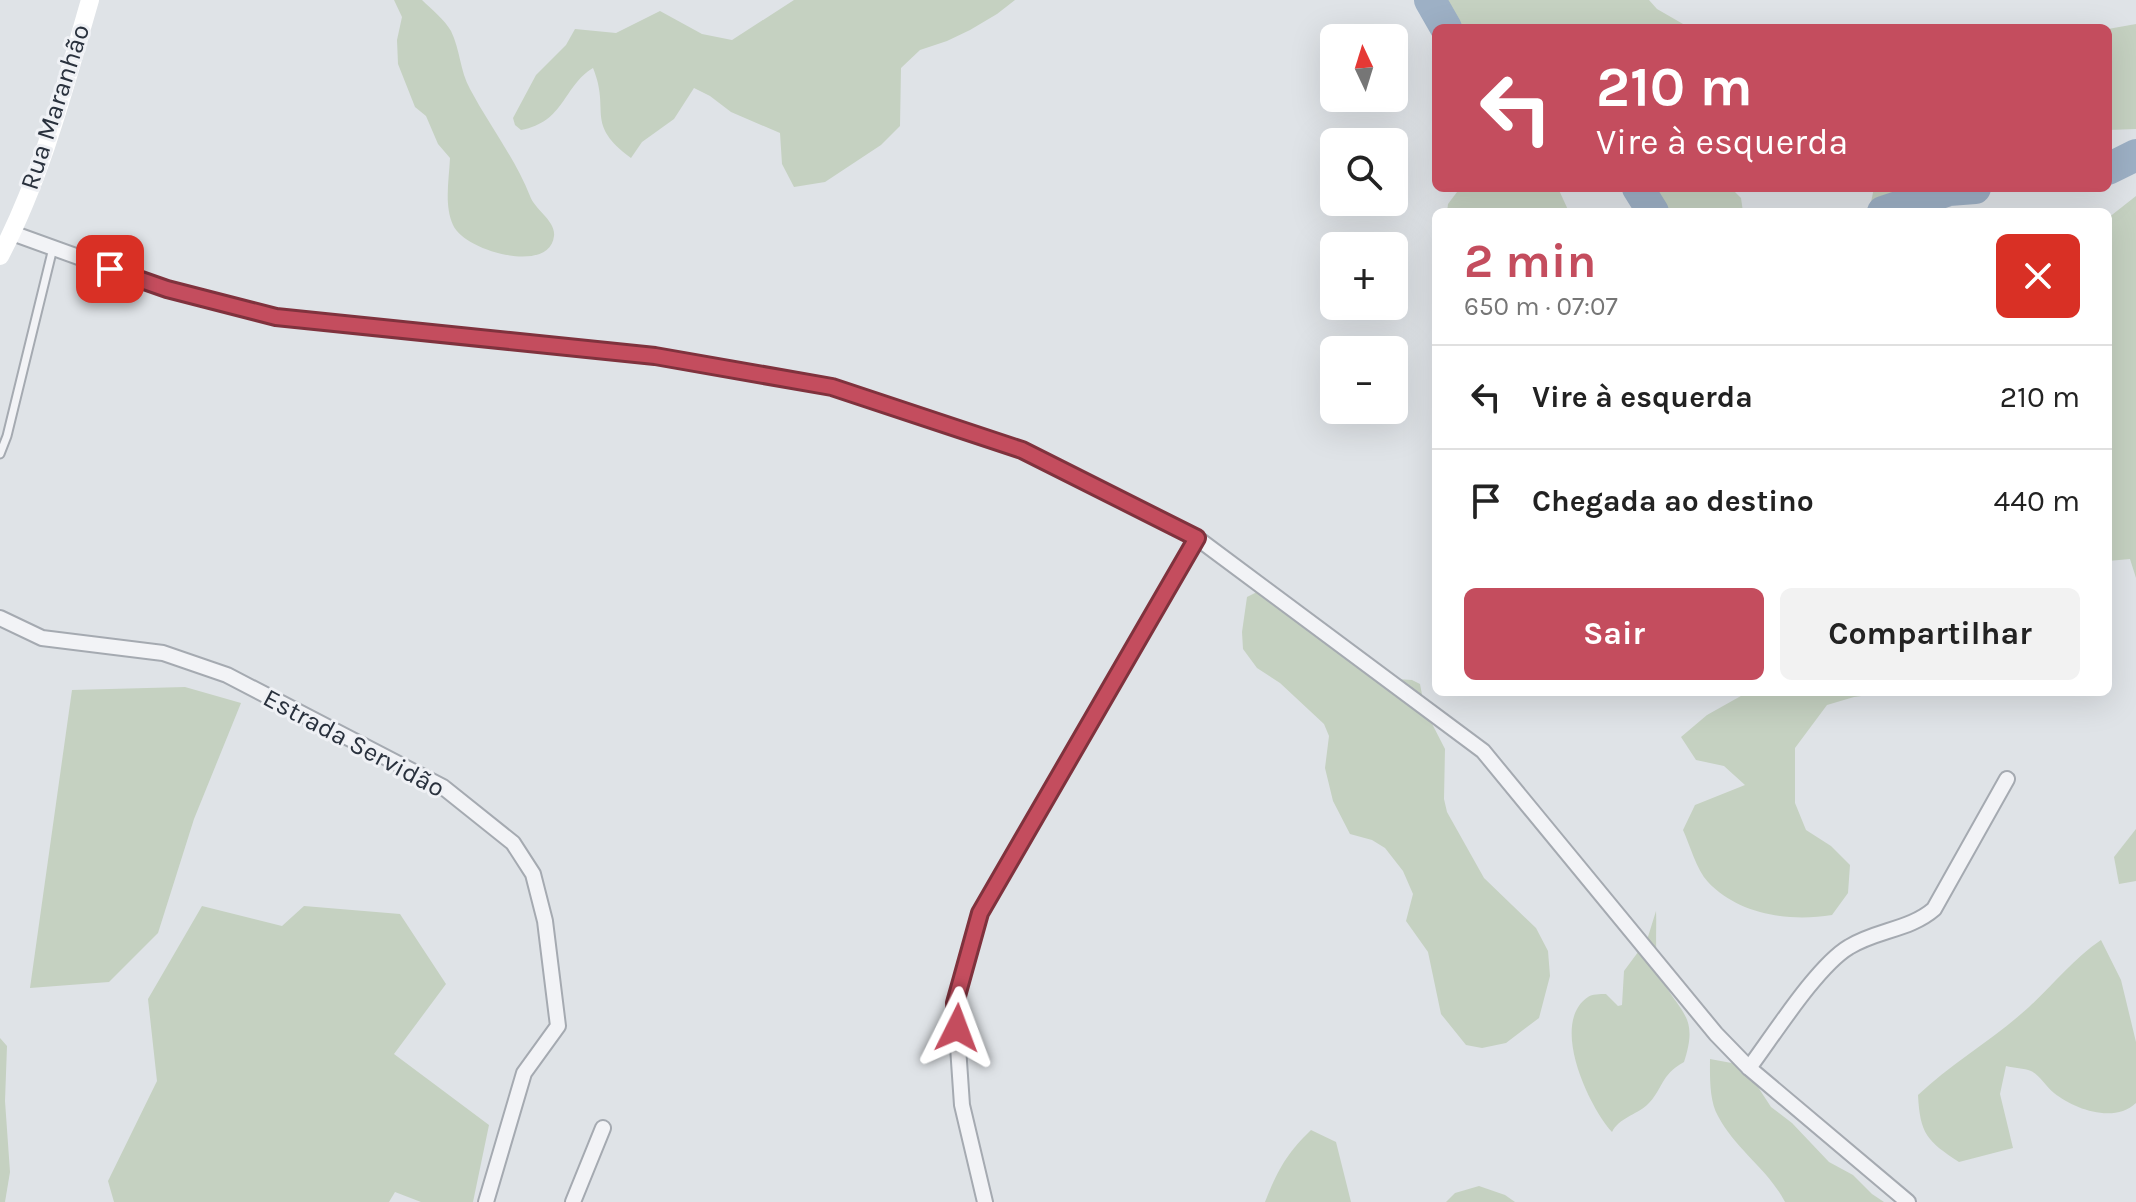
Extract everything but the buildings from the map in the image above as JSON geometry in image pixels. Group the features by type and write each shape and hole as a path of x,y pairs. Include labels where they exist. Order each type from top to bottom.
{"main road":[{"name":"Rua Maranhão","path":"0,256 6,231 57,116 90,0"}],"street":[{"path":"6,231 167,289 276,317 655,356 832,387 1022,450 1197,538 1483,751 1716,1034 1749,1068 1908,1202"},
{"path":"985,1202 962,1105 955,1003 980,913 1197,538"},
{"name":"Estrada Servidão","path":"0,618 42,638 163,653 227,675 443,787 513,843 533,874 545,921 558,1026 524,1073 486,1202"},
{"path":"1749,1068 1830,962 1850,946 1922,919 1934,909 2007,779"},
{"path":"573,1202 603,1128"}],"lane":[{"path":"0,454 53,248"}],"green space":[{"path":"394,0 422,0 451,31 470,89 533,201 552,225 554,236 549,248 523,257 506,255 473,243 460,235 453,225 448,201 450,158 438,144 426,116 415,107 398,64 397,40 402,17"},
{"path":"794,0 1015,0 970,30 920,50 901,68 900,126 881,145 825,182 794,187 782,164 780,133 731,112 694,88 674,119 642,142 631,158 617,146 603,126 593,68 575,84 547,119 521,130 515,125 513,118 536,75 566,45 575,29 616,33 660,11 702,34 732,40"},
{"path":"1433,0 1649,0 1657,9 1683,24 1445,24"},
{"path":"2136,24 2136,129 2112,130 2112,28"},
{"path":"1457,192 1560,192 1567,208 1448,208"},
{"path":"1644,192 1735,192 1741,198 1742,208 1643,208 1647,197"},
{"path":"1873,192 1970,192 1953,196 1871,202"},
{"path":"2136,196 2136,578 2130,559 2112,561 2112,215"},
{"path":"1267,587 1381,678 1412,680 1420,684 1425,710 1445,749 1444,799 1447,812 1484,878 1536,928 1548,951 1550,976 1539,1018 1506,1043 1482,1048 1466,1045 1441,1014 1428,952 1406,921 1413,894 1403,871 1385,848 1372,840 1350,834 1333,801 1325,768 1329,736 1324,724 1280,683 1257,668 1243,649 1247,597"},
{"path":"185,687 241,703 194,819 158,933 109,982 30,988 72,690"},
{"path":"1741,696 1861,696 1827,705 1795,748 1795,803 1806,830 1831,846 1850,865 1848,893 1832,915 1799,917 1766,914 1735,902 1704,877 1683,830 1695,805 1745,785 1724,766 1696,760 1681,737 1707,715"},
{"path":"2136,829 2136,881 2119,884 2114,857"},
{"path":"202,906 282,926 304,906 400,914 446,984 394,1054 489,1125 473,1202 421,1202 395,1192 389,1202 114,1202 108,1181 157,1081 148,999"},
{"path":"1656,911 1658,969 1685,1015 1690,1034 1688,1046 1684,1062 1670,1072 1652,1099 1619,1123 1612,1132 1584,1085 1572,1045 1572,1026 1577,1009 1590,996 1606,994 1618,1006 1622,1005 1624,971 1647,940"},
{"path":"2101,940 2121,980 2136,1042 2136,1103 2117,1113 2083,1109 2054,1093 2031,1071 2006,1066 2000,1094 2013,1148 1959,1162 1948,1155 1932,1142 1923,1128 1918,1095 2016,1019 2081,955"},
{"path":"0,1038 7,1046 5,1101 10,1172 5,1202 0,1202"},
{"path":"1710,1059 1737,1064 1756,1084 1771,1107 1792,1123 1829,1162 1853,1175 1884,1202 1785,1202 1718,1116 1712,1095"},
{"path":"1311,1130 1336,1142 1351,1202 1265,1202 1284,1163"},
{"path":"1479,1186 1515,1202 1446,1202 1455,1193"}],"waterway":[{"path":"1430,0 1444,24"},
{"path":"2112,167 2136,155"},
{"path":"1640,192 1650,208"},
{"path":"1895,208 1943,192"}],"route":[{"path":"110,269 167,289 276,317 655,356 832,387 1022,450 1197,538 980,913 955,1003 957,1028"}]}
